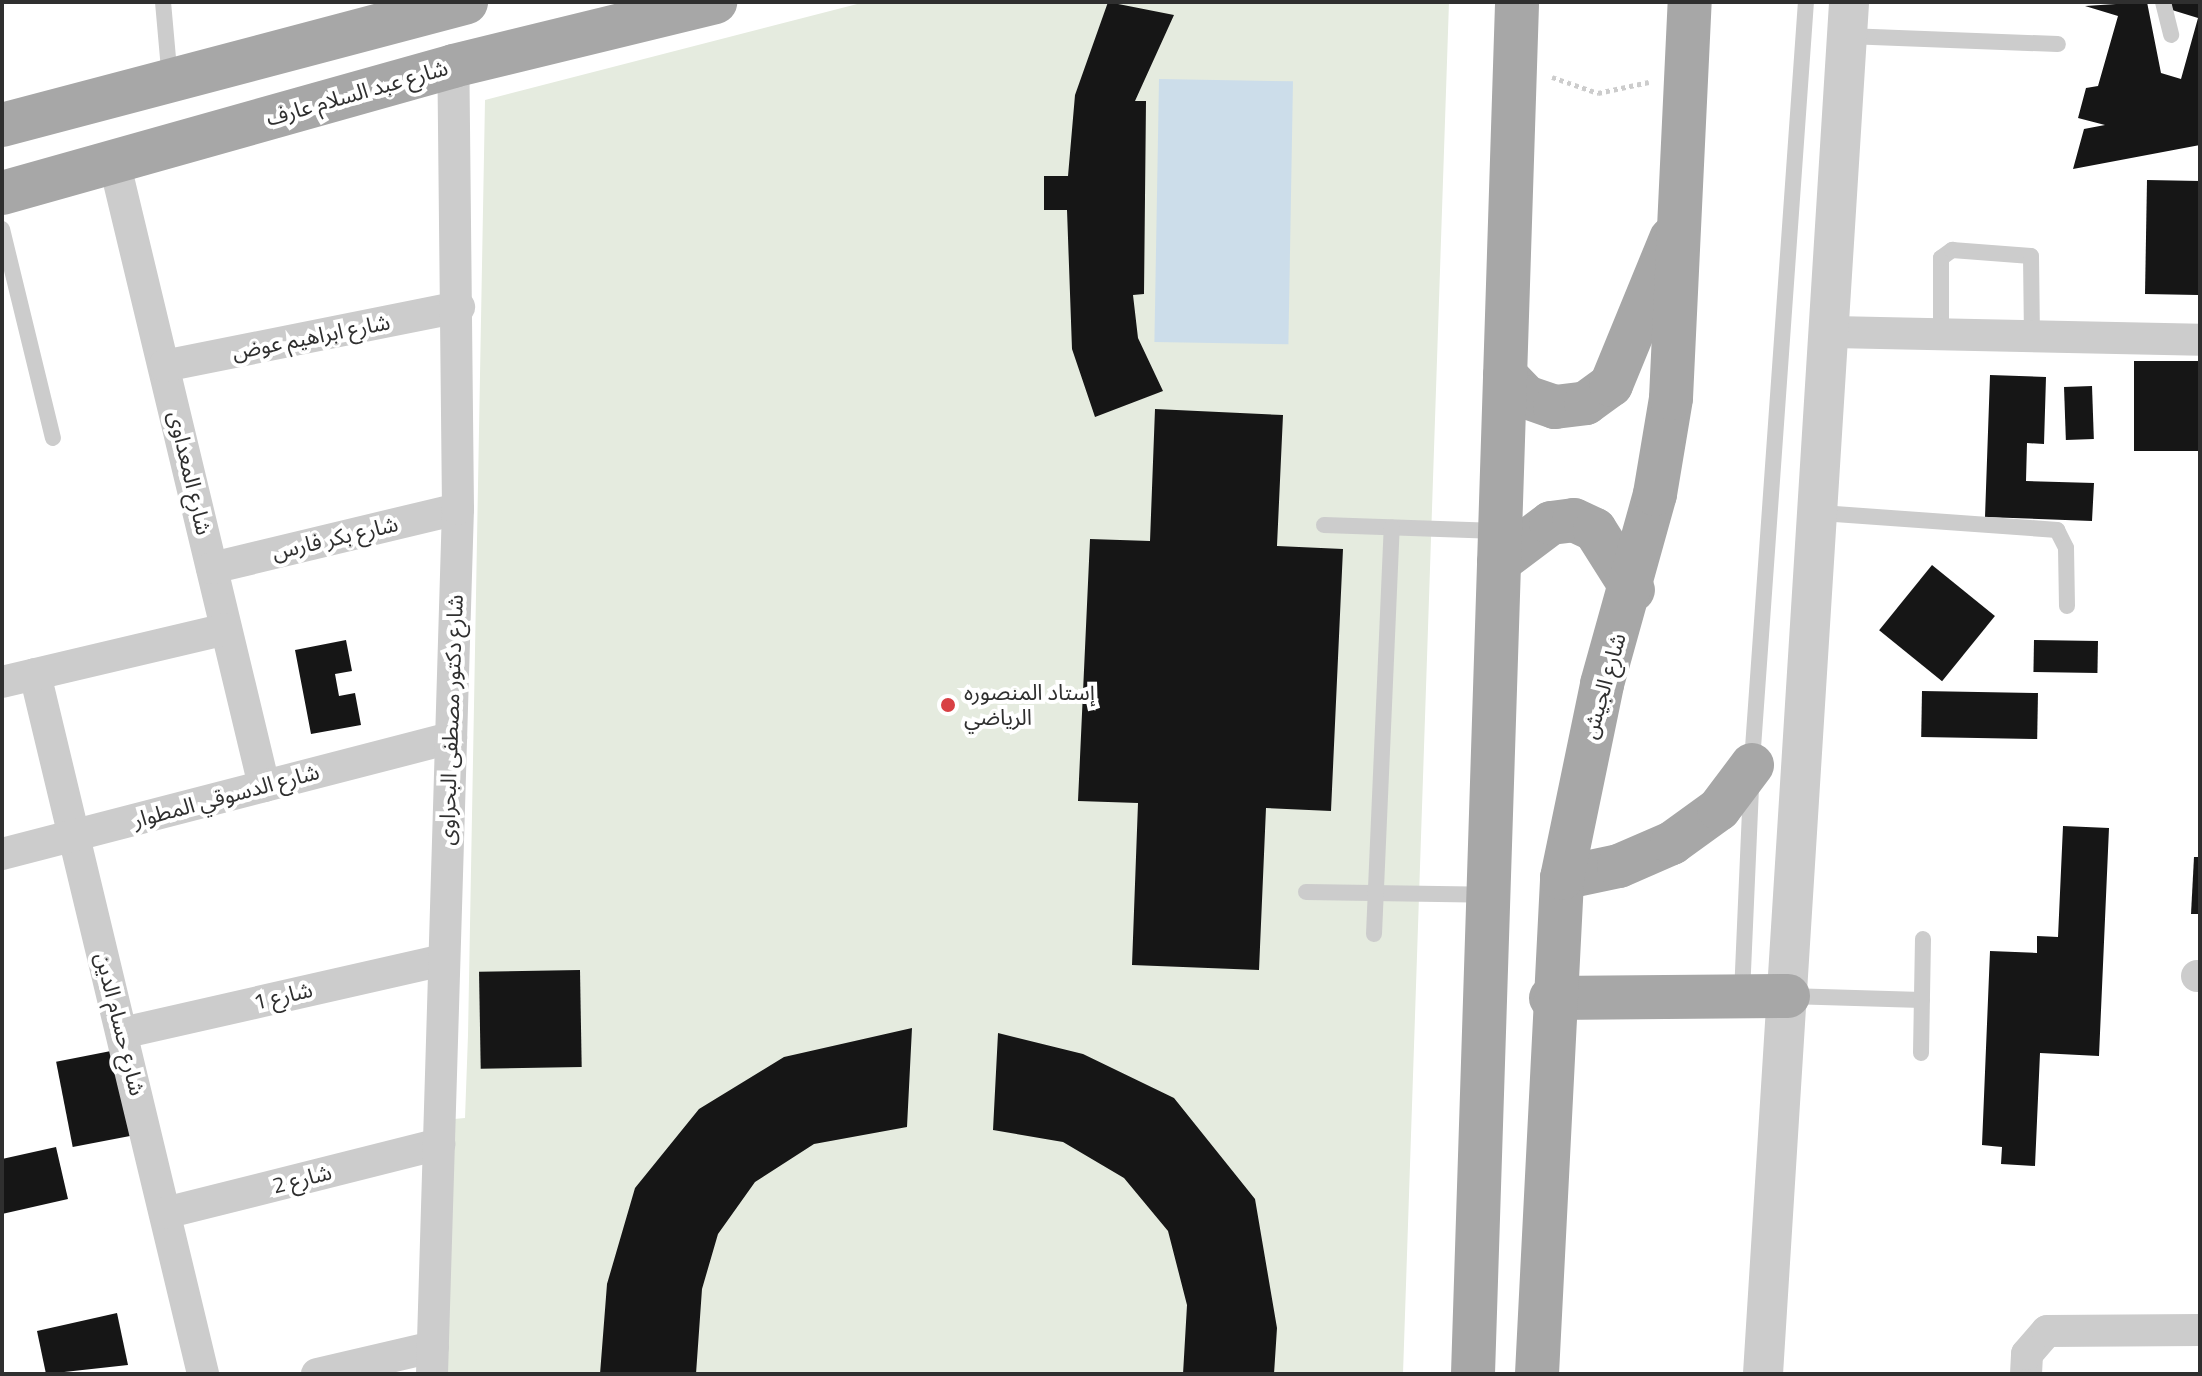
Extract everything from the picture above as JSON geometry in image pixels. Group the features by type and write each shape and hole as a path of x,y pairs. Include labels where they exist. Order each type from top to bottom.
{"main road":[{"path":"2,125 466,2"},
{"name":"شارع عبد السلام عارف","path":"2,193 453,66 715,2"},
{"name":"شارع الجيش","path":"1537,1374 1551,998 1562,878 1602,684 1633,590 1671,398 1684,204 1686,55 1690,2"},
{"path":"1473,1374 1517,23"},
{"path":"1505,375 1526,397 1555,407 1586,403 1611,385 1684,204"},
{"path":"1500,547 1551,523 1574,520 1595,530 1633,590"},
{"path":"1562,878 1619,866 1672,843 1719,809 1752,765"},
{"path":"1551,998 1788,996"}],"street":[{"path":"1763,1374 1833,332 1848,19"},
{"name":"شارع دكتور مصطفى البحراوى","path":"432,1361 458,509 459,307 453,66"},
{"name":"شارع المعداوى","path":"114,161 264,786"},
{"name":"شارع ابراهيم عوض","path":"164,366 459,307"},
{"path":"1833,332 2200,340"},
{"name":"شارع بكر فارس","path":"212,568 458,509"},
{"path":"2,682 226,629"},
{"name":"شارع حسام الدين","path":"35,674 203,1374"},
{"name":"شارع الدسوقي المطوار","path":"2,854 451,738"},
{"name":"شارع 1","path":"122,1033 444,960"},
{"name":"شارع 2","path":"165,1213 439,1144"},
{"path":"2026,1374 2027,1354 2047,1331 2200,1330"},
{"path":"317,1374 432,1361"}],"lane":[{"path":"163,2 170,82"},
{"path":"1742,996 1752,765 1806,2"},
{"path":"2163,2 2171,35"},
{"path":"1848,19 2058,44"},
{"path":"2,229 53,438"},
{"path":"1941,335 1941,258 1952,250 2031,256 2032,336"},
{"path":"1821,513 2057,530 2066,548 2067,606"},
{"path":"1324,525 1392,527 1500,547"},
{"path":"1374,934 1392,527"},
{"path":"1306,892 1488,895"},
{"path":"1921,1053 1923,939"},
{"path":"1788,996 1922,1000"}],"path":[{"path":"1517,23 1538,69 1598,93 1641,86 1686,55"}],"shaded area":[{"name":"إستاد المنصوره الرياضي","path":"865,2 1449,2 1403,1374 447,1374 454,1119 465,1118 468,1035 485,100"}],"water":[{"path":"1159,79 1293,81 1288,344 1154,342"}],"building":[{"path":"1108,2 1174,15 1135,101 1146,101 1144,294 1133,295 1138,338 1163,391 1095,417 1072,349 1067,210 1044,210 1044,176 1068,176 1075,95"},
{"path":"2147,2 2161,73 2181,79 2198,18 2172,10 2170,2 2200,2 2200,145 2073,169 2084,129 2105,125 2078,118 2086,88 2098,86 2118,16 2085,6"},
{"path":"2147,180 2200,181 2198,295 2145,294"},
{"path":"2134,361 2200,361 2200,451 2134,451"},
{"path":"1990,375 2046,377 2044,444 2027,443 2026,481 2094,483 2092,521 1985,517"},
{"path":"2092,386 2094,439 2066,440 2064,387"},
{"path":"1155,409 1283,415 1277,546 1343,549 1331,811 1266,808 1259,970 1132,965 1138,803 1078,801 1090,539 1150,541"},
{"path":"1932,565 1995,616 1942,681 1879,630"},
{"path":"346,640 352,671 335,674 339,696 355,693 361,725 311,734 295,650"},
{"path":"2034,640 2098,641 2097,673 2033,672"},
{"path":"1922,691 2038,693 2037,739 1921,737"},
{"path":"2063,826 2109,828 2099,1056 2040,1053 2035,1166 2001,1164 2002,1147 1982,1145 1990,951 2037,953 2037,936 2058,937"},
{"path":"2194,857 2200,857 2200,914 2191,914"},
{"path":"580,970 582,1067 481,1069 479,972"},
{"path":"912,1028 907,1127 814,1144 755,1182 718,1234 702,1289 696,1374 600,1374 607,1284 635,1188 699,1109 784,1057"},
{"path":"998,1033 1083,1054 1174,1098 1255,1199 1277,1328 1274,1374 1183,1374 1187,1305 1168,1231 1124,1178 1063,1142 993,1130"},
{"path":"116,1050 133,1135 73,1147 56,1062"},
{"path":"56,1147 68,1199 2,1214 2,1159"},
{"path":"117,1313 128,1365 46,1374 37,1331"}],"place":[{"name":"إستاد المنصوره الرياضي","path":"948,705"}]}
